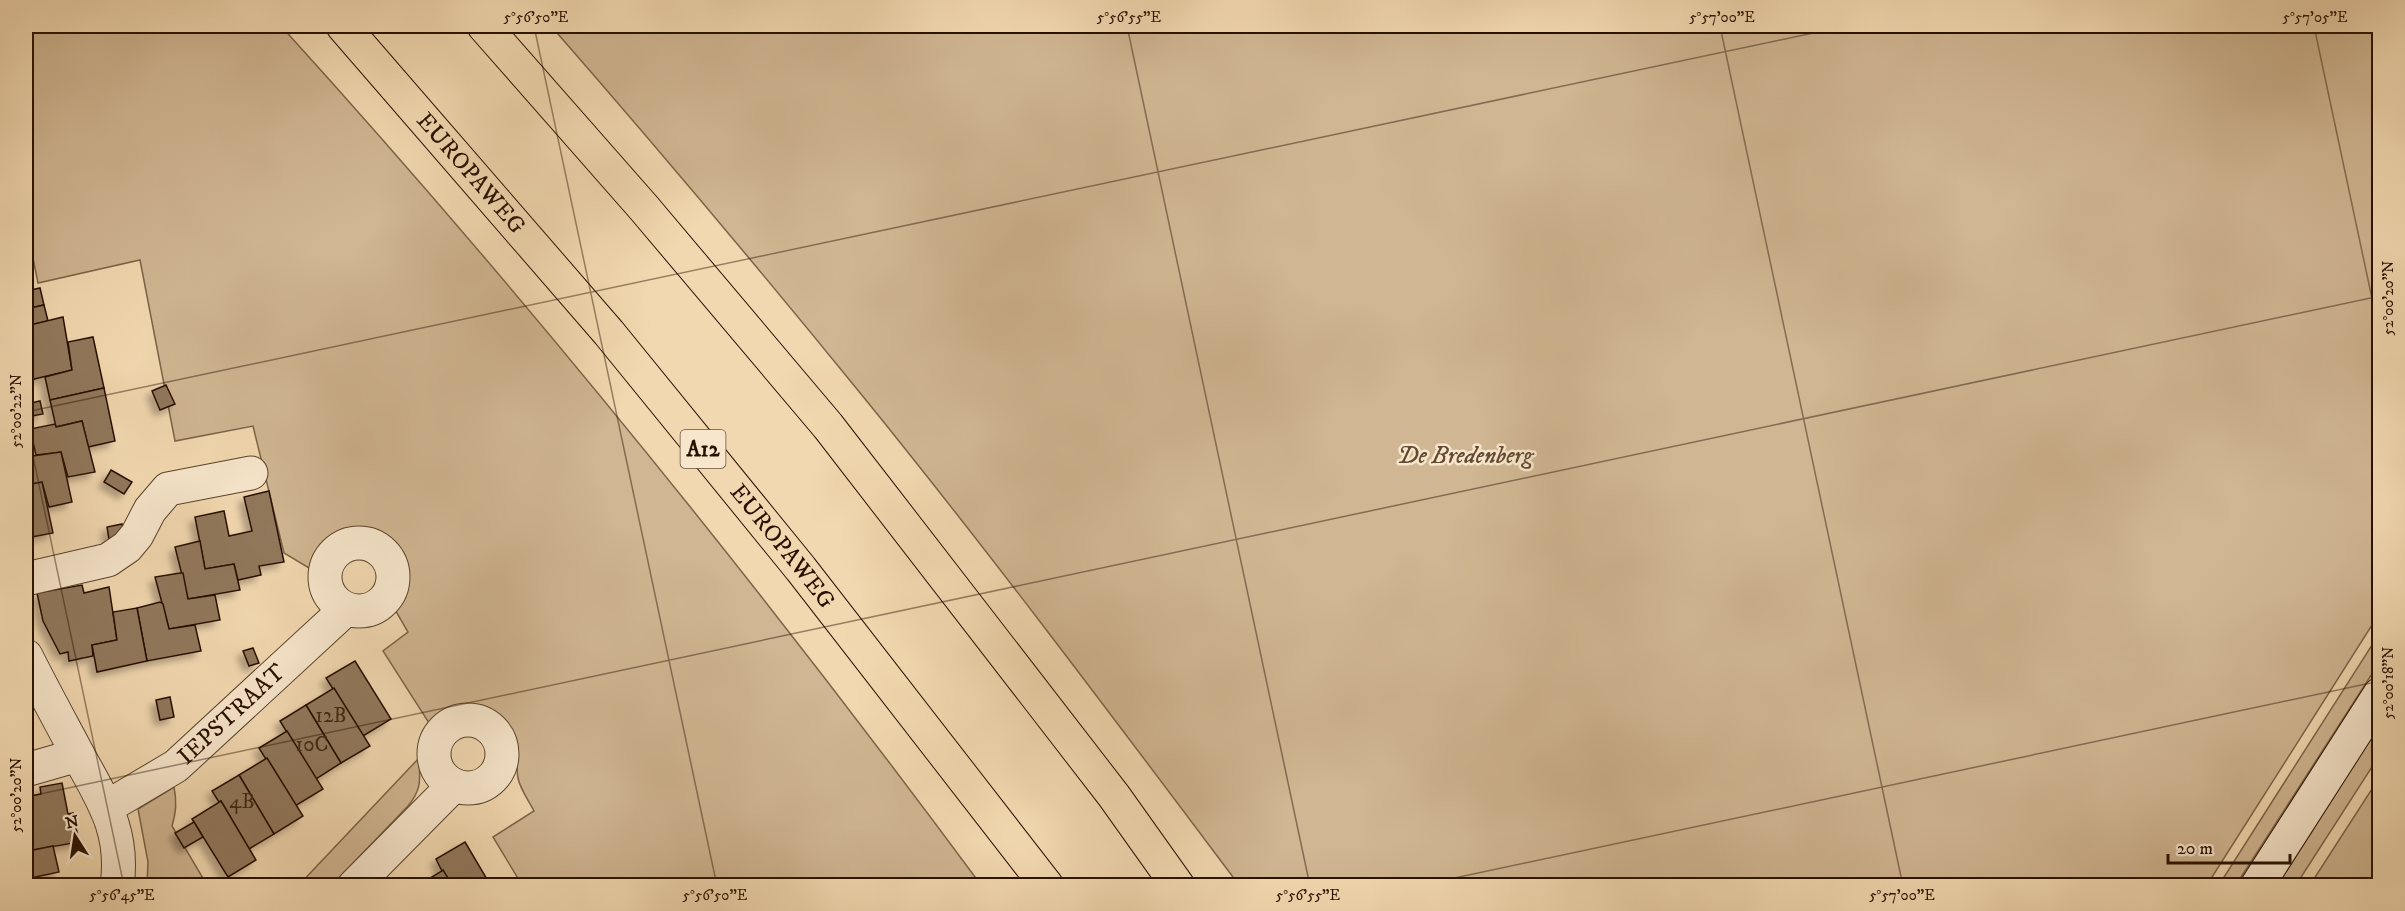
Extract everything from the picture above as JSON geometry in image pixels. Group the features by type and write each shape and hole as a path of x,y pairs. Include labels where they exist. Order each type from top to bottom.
{"highway":[{"name":"EUROPAWEG","path":"343,26 609,333 801,569 1047,885"},
{"path":"484,26 644,208 828,426 1107,787 1178,885"}],"street":[{"path":"26,579 108,560 127,547 137,535 150,510 168,489 251,473"},
{"name":"IEPSTRAAT","path":"107,807 176,766 345,609"},
{"path":"26,656 107,807 115,837 119,869 117,885"},
{"path":"2257,885 2379,694"},
{"path":"26,770 78,755"},
{"path":"354,885 454,785"}],"green space":[{"path":"26,26 281,26 464,233 642,446 814,664 981,885 522,885 493,837 534,811 519,782 517,743 513,732 496,715 474,708 450,711 429,723 383,651 408,632 394,608 402,597 404,583 403,569 398,557 376,532 365,529 342,531 330,537 309,568 284,553 253,426 175,441 140,260 38,283 26,223"},
{"name":"De Bredenberg","path":"551,26 2379,26 2379,614 2207,885 1239,885 909,454 746,255"},
{"path":"2379,634 2379,663 2236,885 2219,885"},
{"path":"2379,725 2379,756 2296,885 2277,886"},
{"path":"419,758 419,784 408,806 332,885 298,886"},
{"path":"2379,778 2379,885 2310,885"},
{"path":"174,787 176,807 172,826 207,885 147,885 148,862 138,809"}],"building":[{"path":"40,288 44,305 26,309 26,291"},
{"path":"44,305 48,321 26,326 26,309"},
{"path":"63,317 72,370 26,381 26,326"},
{"path":"93,337 104,388 50,400 45,377 72,370 68,342"},
{"path":"166,385 175,404 160,410 152,391"},
{"path":"104,388 115,441 88,447 82,421 56,427 50,400"},
{"path":"40,401 43,414 26,417 26,404"},
{"path":"82,421 95,472 68,477 61,452 36,455 30,429 55,424 56,427"},
{"path":"61,452 72,502 49,507 42,482 26,485 26,457"},
{"path":"111,470 132,482 124,494 104,482"},
{"path":"42,482 53,533 26,538 26,485"},
{"path":"269,491 284,562 259,566 261,575 238,580 234,564 205,569 195,517 224,511 229,536 252,531 244,497"},
{"path":"122,524 124,536 109,539 107,527"},
{"path":"200,541 205,569 234,564 240,590 188,599 175,547"},
{"path":"183,573 188,599 215,595 220,620 169,629 155,577"},
{"path":"82,585 84,593 109,587 117,640 92,645 93,656 69,661 68,652 60,654 43,621 37,593"},
{"path":"160,602 163,604 169,629 195,625 201,651 147,661 137,608"},
{"path":"137,608 147,661 97,672 92,645 117,640 113,612"},
{"path":"253,648 259,663 249,666 243,651"},
{"path":"355,661 391,719 363,736 326,678"},
{"path":"334,688 370,746 341,763 306,705"},
{"path":"170,697 174,717 160,720 156,700"},
{"path":"306,705 341,763 316,779 280,721"},
{"path":"287,731 323,789 295,806 259,748"},
{"path":"267,758 303,816 274,834 239,775"},
{"path":"239,775 274,834 249,849 221,801 219,802 212,791"},
{"path":"62,783 68,814 73,813 79,842 28,851 26,797 41,794 40,787"},
{"path":"221,801 256,860 228,877 192,819"},
{"path":"194,822 203,837 184,848 175,833"},
{"path":"26,839 28,851 53,846 59,872 26,879"},
{"path":"465,842 491,886 453,886 442,871 436,859"},
{"path":"442,871 453,886 417,886"}]}
